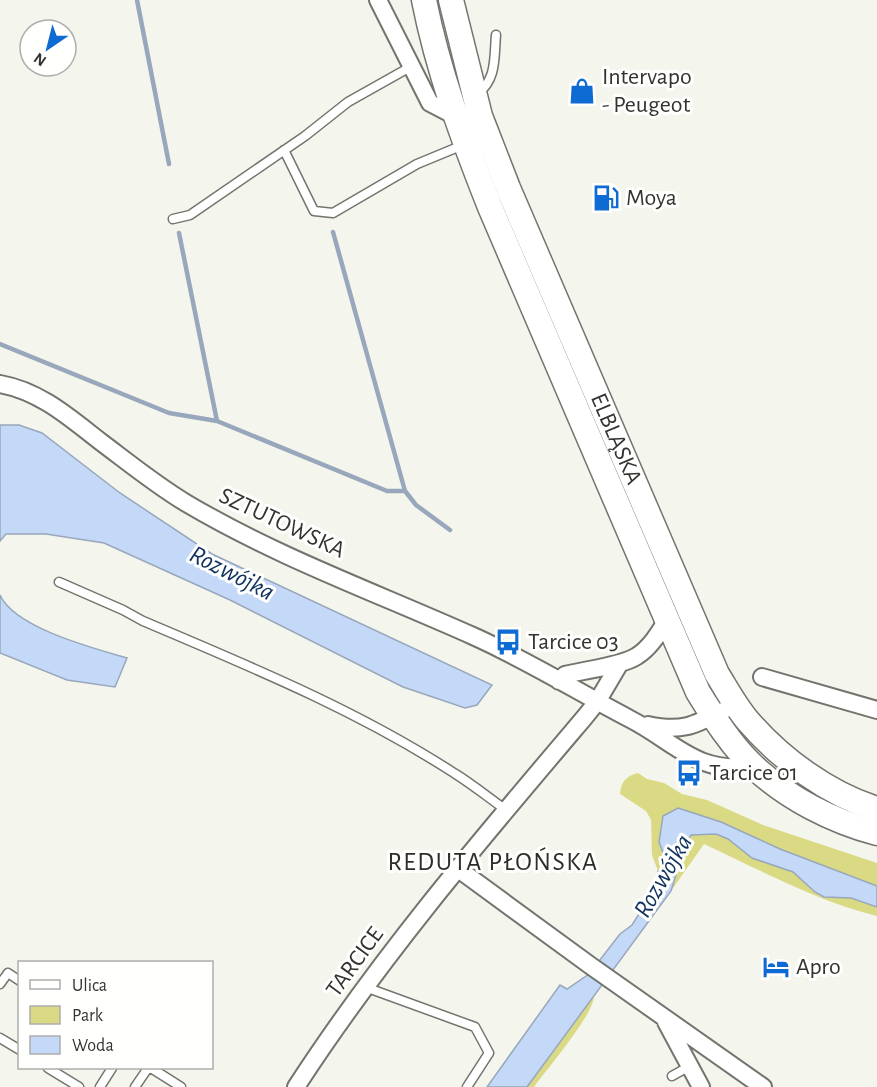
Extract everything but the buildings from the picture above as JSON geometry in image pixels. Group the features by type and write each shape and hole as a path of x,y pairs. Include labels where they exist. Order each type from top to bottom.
{"main road":[{"name":"ELBLĄSKA","path":"424,0 428,22 465,144 698,692 713,716 753,766 783,790 808,806 864,830 877,833"},
{"name":"ELBLĄSKA","path":"451,0 477,106 528,238 717,674 748,721 773,746 797,766 836,791 877,809"}],"street":[{"path":"378,0 430,103 455,116 477,106"},
{"name":"SZTUTOWSKA","path":"0,384 39,397 62,411 170,493 224,526 275,551 477,638 638,723 696,760 715,767 753,766"},
{"path":"559,681 565,675 637,657 653,641 667,620"},
{"name":"TARCICE","path":"296,1087 365,987 457,868 597,702 620,663"},
{"path":"762,677 877,710"},
{"name":"SZTUTOWSKA","path":"638,723 669,730 688,727 736,704"},
{"path":"457,868 611,981 763,1087"},
{"path":"662,1016 701,1087"}],"lane":[{"path":"477,106 492,77 496,35"},
{"path":"173,219 190,215 284,150 348,102 412,66"},
{"path":"284,150 314,211 333,213 417,164 465,144"},
{"path":"59,582 143,621 283,680 402,741 456,773 506,810"},
{"path":"0,984 8,973 18,980"},
{"path":"365,987 475,1027 489,1053 467,1087"},
{"path":"0,1038 18,1049"},
{"path":"672,1076 690,1066"},
{"path":"50,1069 79,1087"},
{"path":"100,1087 111,1069"},
{"path":"135,1087 149,1069"},
{"path":"152,1069 181,1087"}],"green space":[{"path":"638,773 647,779 664,783 682,794 707,800 763,825 877,863 877,886 780,849 721,822 678,808 659,842 666,868 658,871 652,855 651,820 646,811 620,794 625,780"},
{"path":"716,834 728,839 752,858 793,872 824,897 851,898 877,907 877,916 811,893 704,844 671,891 686,843 691,835"},
{"path":"594,996 592,1004 569,1042 534,1087 527,1087"}],"water":[{"path":"0,425 19,425 42,433 120,493 212,554 492,685 477,705 465,708 403,687 230,600 104,543 46,534 6,534 0,541"},
{"path":"0,595 8,607 38,627 127,658 115,687 67,680 0,653"},
{"name":"Rozwójka","path":"678,808 721,822 780,849 877,886 877,907 851,898 824,897 793,872 752,858 728,839 716,834 691,835 686,843 671,891 527,1087 487,1087 560,985 567,989 589,974 620,934 632,925 639,914 636,909 657,884 658,871 666,868 659,842 663,816"}],"waterway":[{"path":"137,0 169,164"},
{"path":"333,232 405,491"},
{"path":"179,233 217,421"},
{"path":"0,344 169,413 217,421 387,491 405,491 416,505 450,530"}],"place":[{"name":"Intervapo - Peugeot","path":"582,91"},
{"name":"Moya","path":"606,198"},
{"name":"Tarcice 03","path":"508,642"},
{"name":"Tarcice 01","path":"689,773"},
{"name":"Apro","path":"776,967"}],"district":[{"name":"REDUTA PŁOŃSKA","path":"493,862"}]}
